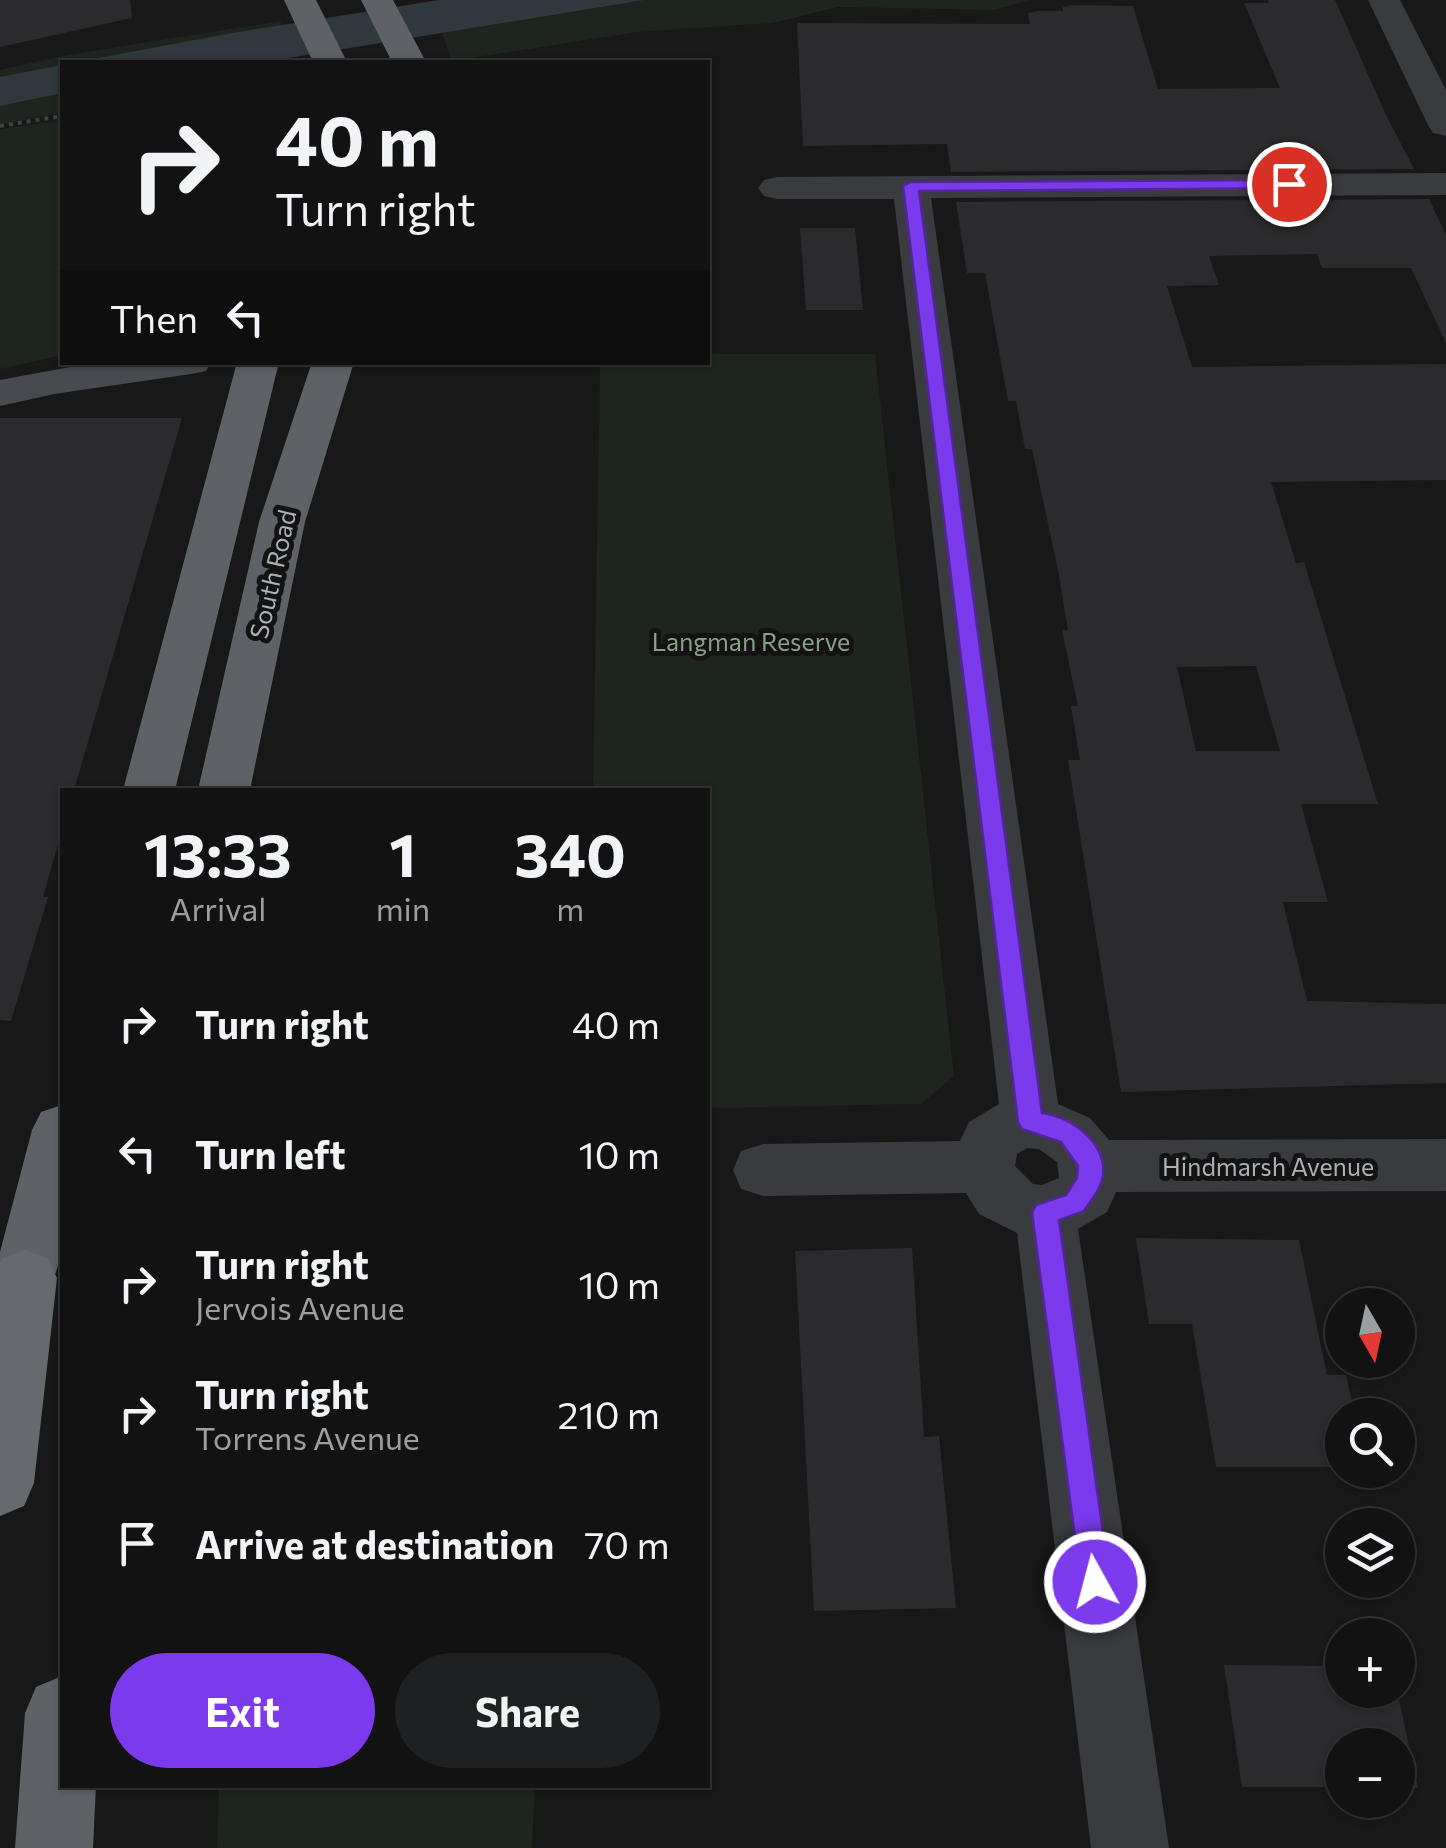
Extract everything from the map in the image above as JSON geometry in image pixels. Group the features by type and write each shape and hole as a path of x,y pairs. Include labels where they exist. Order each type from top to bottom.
{"highway":[{"path":"377,0 408,60"},
{"path":"303,4 329,60"},
{"path":"150,788 257,365"},
{"name":"South Road","path":"224,788 282,522 332,365"},
{"path":"0,1484 25,1278 60,1138"},
{"path":"54,1848 60,1747"}],"main road":[{"path":"0,393 54,381 170,365"}],"street":[{"path":"1384,0 1446,126"},
{"path":"777,188 1446,184"},
{"path":"911,186 1030,1122"},
{"path":"1068,1190 1012,1205 998,1195 984,1168 990,1140 1014,1124 1051,1124 1070,1134 1084,1149 1068,1190 1130,1848"},
{"name":"Hindmarsh Avenue","path":"1068,1190 1446,1165"},
{"path":"763,1170 984,1168"}],"path":[{"path":"0,126 60,116"}],"green space":[{"path":"467,0 1029,0 994,10 838,7 773,23 637,32 458,60 452,60 436,16"},
{"path":"280,21 286,36 278,40 283,60 60,60 60,113 0,125 0,70 62,56"},
{"path":"60,120 60,355 0,369 0,129"},
{"name":"Langman Reserve","path":"710,354 875,354 954,1076 921,1104 710,1108 710,788 593,788 600,365 710,365"},
{"path":"219,1788 535,1788 532,1848 217,1848"}],"shaded area":[{"path":"439,0 644,0 276,60 88,60"},
{"path":"60,65 60,93 0,106 0,77"}],"building":[{"path":"0,0 130,0 132,18 0,47"},
{"path":"1268,0 1335,0 1414,169 951,172 947,144 803,146 797,23 1030,24 1028,13 1037,11 1063,11 1063,7 1072,5 1133,6 1158,89 1280,88 1244,3 1269,3"},
{"path":"1429,199 1446,235 1446,343 1411,268 1322,268 1317,254 1209,256 1219,285 1167,286 1192,367 1446,364 1446,480 1271,482 1296,563 1304,562 1378,804 1301,804 1328,902 1283,902 1307,1001 1446,1004 1446,1083 1121,1092 1068,760 1080,760 1071,706 1078,706 1062,630 1068,630 1058,570 1032,449 1025,449 1016,401 1008,401 985,273 967,273 956,202","holes":["1256,666 1280,751 1196,751 1177,667"]},
{"path":"800,228 855,228 863,310 806,310"},
{"path":"0,418 182,418 75,788 60,788 60,837 43,897 48,897 11,1021 0,1020"},
{"path":"1136,1238 1299,1240 1325,1378 1347,1378 1351,1398 1325,1398 1325,1467 1216,1467 1192,1324 1149,1324"},
{"path":"912,1248 924,1437 939,1436 956,1608 814,1611 795,1251"},
{"path":"1224,1665 1325,1666 1325,1708 1401,1708 1405,1728 1325,1728 1325,1787 1242,1787"}],"route":[{"path":"1095,1582 1045,1213 1075,1203 1090,1180 1090,1166 1084,1149 1070,1134 1051,1124 1030,1122 911,186 1289,184"}]}
